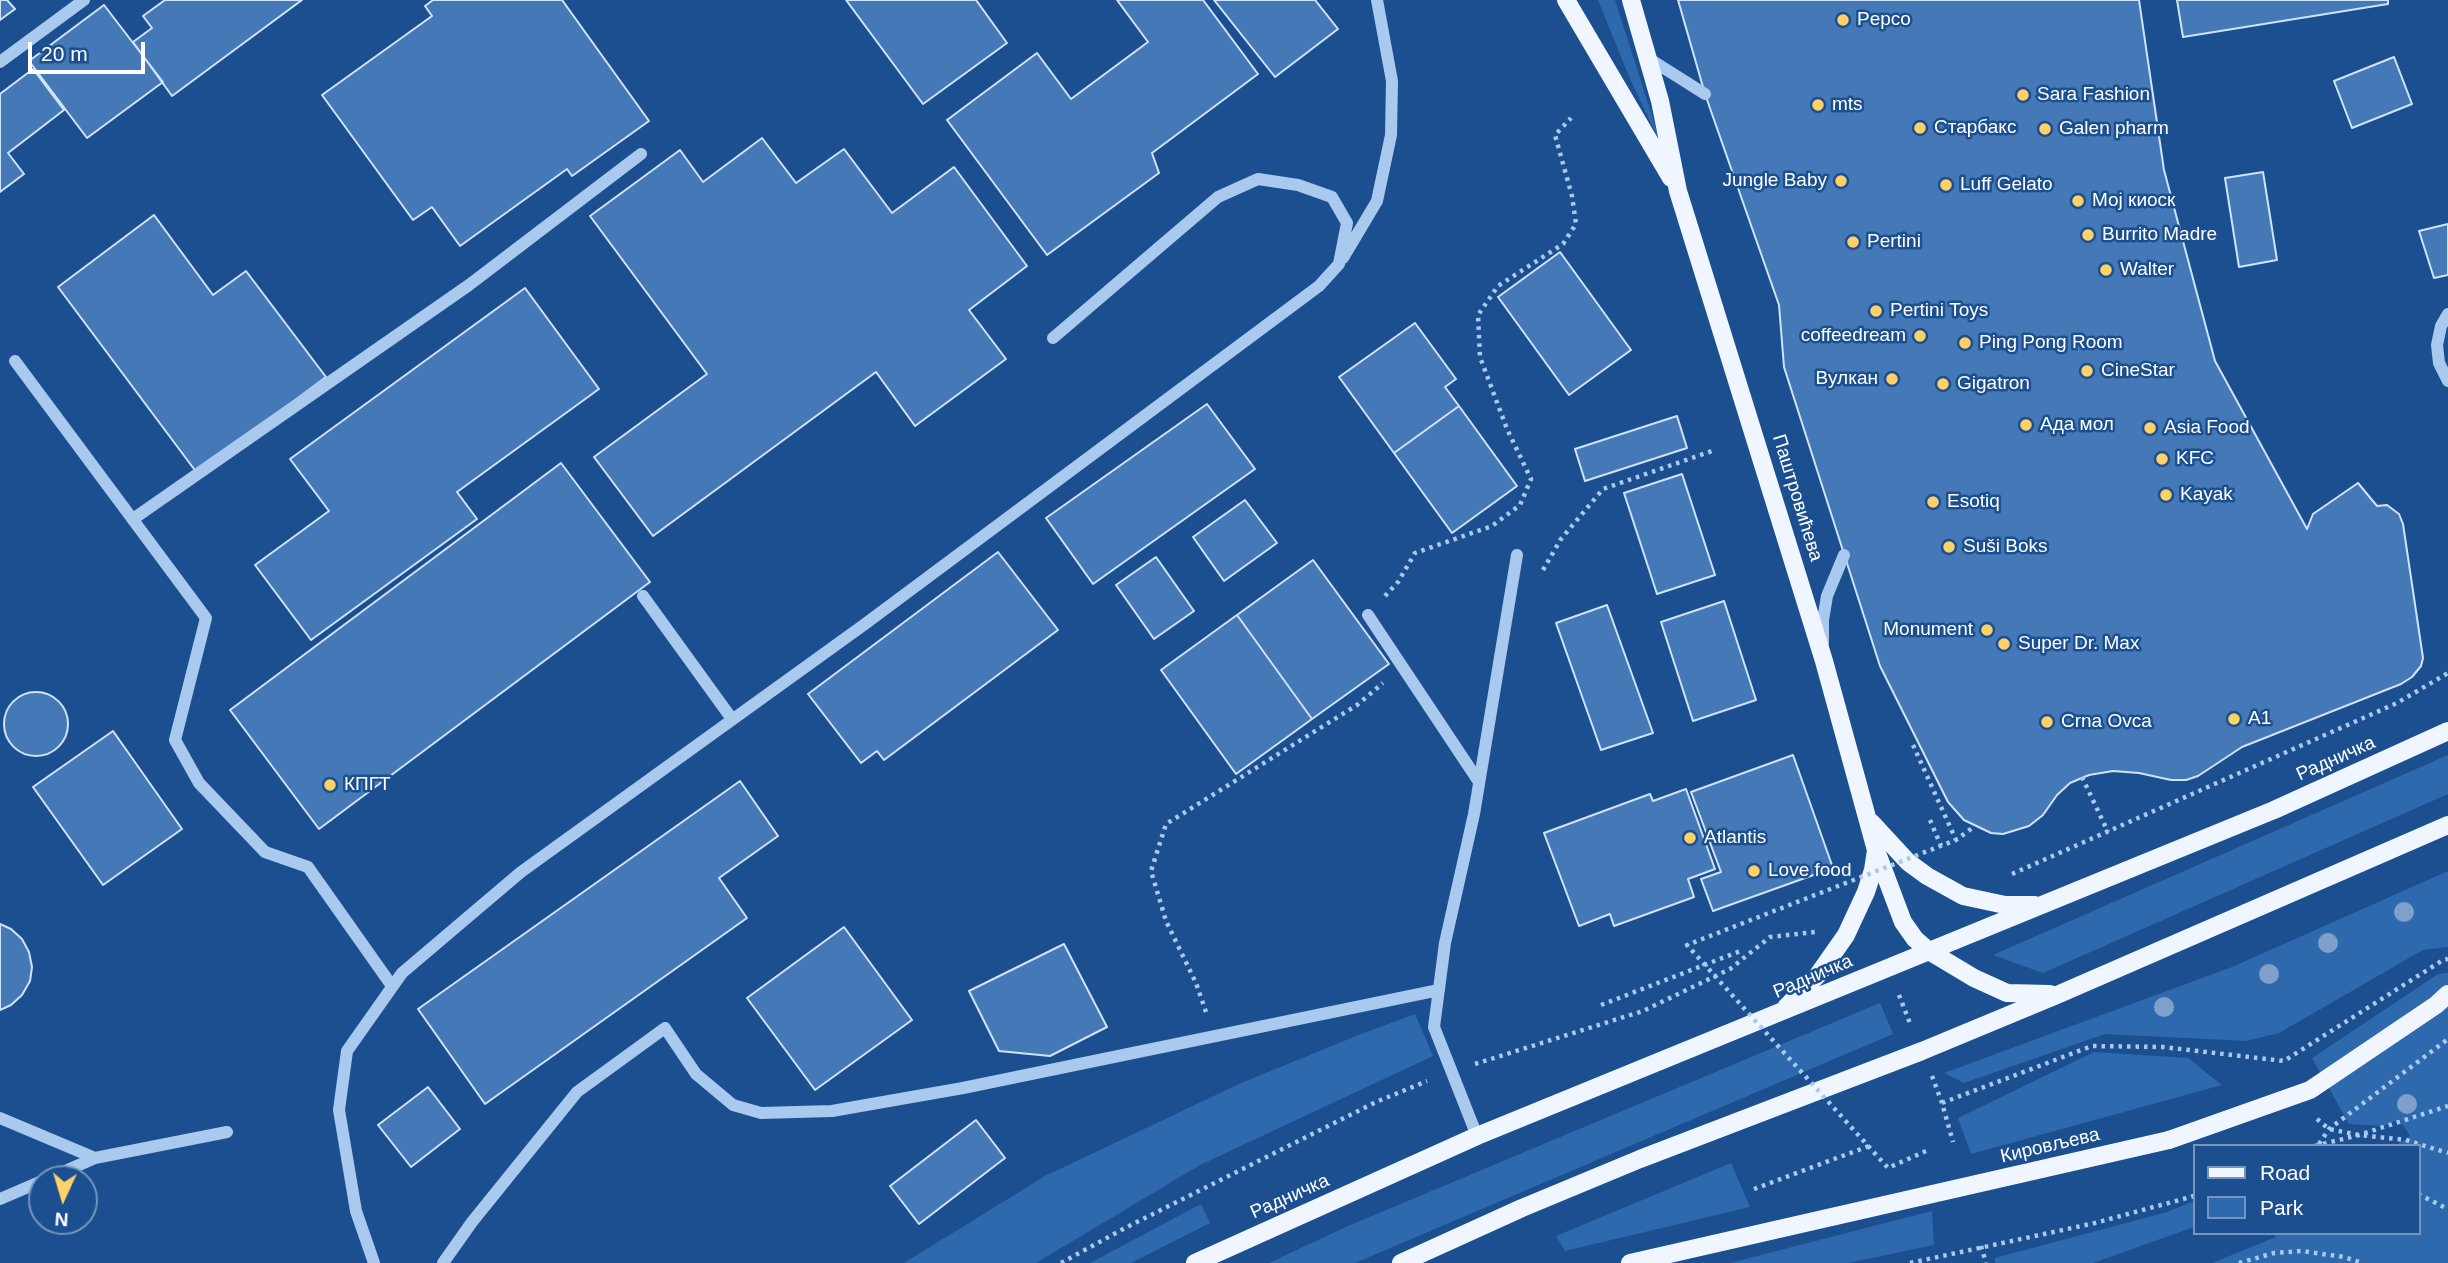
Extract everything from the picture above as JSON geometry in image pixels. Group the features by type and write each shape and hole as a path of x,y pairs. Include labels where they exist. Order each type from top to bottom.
{"main road":[{"name":"Паштровићева","path":"1566,0 1678,191"},
{"name":"Паштровићева","path":"1631,0 1660,101 1678,191 1709,283 1824,660 1876,850 1866,892 1846,935 1818,975 1778,1015"},
{"name":"Радничка","path":"1195,1263 1477,1136 2274,810 2448,731"},
{"name":"Паштровићева","path":"1868,820 1908,862 1963,896 2005,905 2046,905"},
{"path":"1401,1263 1522,1208 1640,1159 1922,1051 2057,995 2448,825"},
{"path":"1876,850 1903,922 1915,939 1929,951 1974,978 2007,993 2057,995"},
{"name":"Кировљева","path":"1630,1263 2169,1140 2310,1090 2448,995"}],"lane":[{"path":"0,62 84,0"},
{"path":"374,1263 356,1211 339,1110 347,1051 402,973 522,872 1319,286 1339,264 1377,201 1391,135 1392,81 1377,0"},
{"path":"1648,58 1705,94"},
{"path":"133,519 469,285 641,154"},
{"path":"1053,338 1218,197 1258,179 1298,185 1332,197 1347,223 1339,264"},
{"path":"2448,314 2441,326 2437,345 2439,363 2448,382"},
{"path":"15,361 206,618 175,740 198,783 265,852 308,867 392,986"},
{"path":"1477,1136 1434,1027 1445,943 1479,782 1517,555"},
{"path":"1824,660 1823,620 1827,596 1844,555"},
{"path":"643,596 732,719"},
{"path":"1368,615 1479,782"},
{"path":"443,1263 472,1222 576,1093 665,1028 696,1074 733,1105 761,1113 832,1111 963,1088 1439,990"},
{"path":"0,1118 95,1158"},
{"path":"79,1165 95,1158 227,1132"},
{"path":"0,1199 28,1187"}],"path":[{"path":"1368,615 1398,582 1415,552 1492,526 1520,505 1531,479 1507,429 1480,357 1478,315 1498,286 1563,244 1576,224 1572,196 1555,135 1571,118"},
{"path":"1540,576 1561,539 1603,489 1712,451"},
{"path":"2008,876 2397,703 2448,673"},
{"path":"1215,1036 1196,983 1166,921 1151,871 1166,824 1357,705 1385,681"},
{"path":"1913,745 1956,839"},
{"path":"2082,777 2108,832"},
{"path":"1930,820 1941,846"},
{"path":"1926,1152 1888,1168 1687,945 1941,846 1975,826"},
{"path":"1601,1005 1743,950"},
{"path":"1942,1103 2092,1046 2163,1047 2284,1061 2448,959"},
{"path":"1888,968 1942,1103 1953,1142"},
{"path":"2320,1144 2329,1129 2448,1039"},
{"path":"2284,1061 2289,1072"},
{"path":"2323,1144 2448,1106"},
{"path":"2309,1113 2329,1129 2419,1144"},
{"path":"2420,1144 2448,1153"},
{"path":"1754,1189 1869,1146"},
{"path":"2420,1195 2448,1209"},
{"path":"1910,1263 2095,1223 2192,1197"},
{"path":"1981,1247 1986,1263"},
{"path":"2239,1263 2274,1253 2302,1251 2344,1257 2362,1263"}],"green space":[{"path":"1598,0 1615,0 1661,144 1630,79"},
{"path":"2448,755 2448,794 2043,973 1993,955"},
{"path":"2448,871 2448,947 2423,950 2279,1033 2246,1041 2105,1034 1964,1083 1944,1073 2232,967"},
{"path":"2448,973 2448,1263 2212,1263 2276,1237 2274,1235 2420,1235 2420,1144 2398,1144 2410,1136 2399,1119 2384,1126 2349,1124 2312,1058 2438,974"},
{"path":"1880,1003 1893,1034 1355,1263 1269,1263 1348,1226"},
{"path":"1415,1014 1433,1056 1200,1165 1036,1263 904,1263 1045,1176 1239,1084"},
{"path":"2094,1052 2188,1058 2222,1085 1971,1154 1958,1118"},
{"path":"1731,1163 1750,1207 1565,1251 1556,1236"},
{"path":"2192,1202 2192,1228 2093,1263 1995,1263 1995,1258 2167,1212"},
{"path":"1201,1204 1210,1223 1131,1263 1090,1263"},
{"path":"1932,1211 1934,1245 1848,1263 1730,1263"}],"building":[{"path":"0,0 7,0 15,9 0,20"},
{"path":"165,0 302,0 172,96 133,42 152,28 143,16"},
{"path":"433,0 562,0 649,121 572,176 567,169 460,246 432,207 413,220 322,95 432,16 425,6"},
{"path":"846,0 976,0 1007,43 923,104"},
{"path":"1117,0 1203,0 1258,74 1152,153 1159,173 1047,255 947,120 1037,53 1071,99 1148,42"},
{"path":"1214,0 1315,0 1338,29 1275,77"},
{"name":"Ада мол","path":"1678,0 2139,0 2164,170 2215,361 2307,529 2313,514 2358,483 2377,506 2387,505 2399,514 2403,524 2423,658 2421,666 2412,677 2401,684 2242,747 2198,776 2186,780 2113,771 2089,775 2070,783 2057,795 2043,815 2029,826 2003,834 1991,833 1964,820 1948,802 1880,666 1784,367 1779,305 1705,94"},
{"path":"2177,0 2388,0 2388,4 2183,37"},
{"path":"104,5 163,82 87,138 29,61"},
{"path":"2394,57 2412,104 2352,128 2334,81"},
{"path":"33,69 64,110 8,153 24,174 0,192 0,94"},
{"path":"762,138 796,183 844,149 892,213 954,167 1027,266 969,310 1006,359 915,426 876,372 653,536 594,457 707,374 590,216 680,150 703,182"},
{"path":"2263,172 2277,260 2239,267 2225,178"},
{"path":"154,215 213,295 246,271 326,377 197,473 58,287"},
{"path":"2448,224 2448,275 2434,278 2419,231"},
{"path":"1560,252 1631,350 1569,395 1498,297"},
{"path":"525,288 599,389 457,492 477,519 311,640 255,565 329,511 290,459"},
{"path":"1415,323 1456,379 1445,387 1459,406 1394,453 1339,377"},
{"path":"1207,404 1255,469 1093,584 1046,518"},
{"path":"1459,406 1517,486 1452,533 1394,453"},
{"path":"1677,416 1687,448 1585,481 1575,449"},
{"path":"561,463 650,582 319,829 230,710"},
{"path":"1682,474 1715,575 1657,594 1624,493"},
{"path":"1245,500 1277,543 1224,581 1193,537"},
{"path":"998,552 1058,630 884,760 877,751 861,763 808,694"},
{"path":"1156,557 1194,611 1154,639 1116,585"},
{"path":"1313,560 1389,664 1312,719 1237,615"},
{"path":"1724,601 1756,700 1693,721 1661,622"},
{"path":"1607,605 1653,733 1601,750 1556,623"},
{"path":"1237,615 1312,719 1236,774 1161,670"},
{"path":"30,692 42,692 59,701 66,712 66,736 59,747 42,756 30,756 18,751 9,742 4,730 4,718 9,706 18,697"},
{"path":"113,731 182,829 103,885 33,787"},
{"path":"1793,755 1833,868 1713,911 1701,879 1721,872 1691,792"},
{"path":"740,781 778,836 719,878 747,918 485,1104 418,1009"},
{"path":"1686,789 1715,869 1688,879 1694,897 1614,926 1610,914 1579,926 1544,833 1650,794 1653,801"},
{"path":"0,924 22,939 29,952 32,967 30,981 22,995 0,1010"},
{"path":"844,927 912,1020 815,1090 747,998"},
{"path":"1064,944 1107,1027 1050,1056 999,1051 969,991"},
{"path":"428,1087 460,1129 411,1167 378,1125"},
{"path":"976,1120 1005,1158 919,1224 890,1186"}],"place":[{"name":"Pepco","path":"1843,20"},
{"name":"Sara Fashion","path":"2023,95"},
{"name":"mts","path":"1818,105"},
{"name":"Старбакс","path":"1920,128"},
{"name":"Galen pharm","path":"2045,129"},
{"name":"Jungle Baby","path":"1841,181"},
{"name":"Luff Gelato","path":"1946,185"},
{"name":"Мој киоск","path":"2078,201"},
{"name":"Burrito Madre","path":"2088,235"},
{"name":"Pertini","path":"1853,242"},
{"name":"Walter","path":"2106,270"},
{"name":"Pertini Toys","path":"1876,311"},
{"name":"coffeedream","path":"1920,336"},
{"name":"Ping Pong Room","path":"1965,343"},
{"name":"CineStar","path":"2087,371"},
{"name":"Вулкан","path":"1892,379"},
{"name":"Gigatron","path":"1943,384"},
{"name":"Ада мол","path":"2026,425"},
{"name":"Asia Food","path":"2150,428"},
{"name":"KFC","path":"2162,459"},
{"name":"Kayak","path":"2166,495"},
{"name":"Esotiq","path":"1933,502"},
{"name":"Suši Boks","path":"1949,547"},
{"name":"Monument","path":"1987,630"},
{"name":"Super Dr. Max","path":"2004,644"},
{"name":"A1","path":"2234,719"},
{"name":"Crna Ovca","path":"2047,722"},
{"name":"КПГТ","path":"330,785"},
{"name":"Atlantis","path":"1690,838"},
{"name":"Love food","path":"1754,871"}]}
